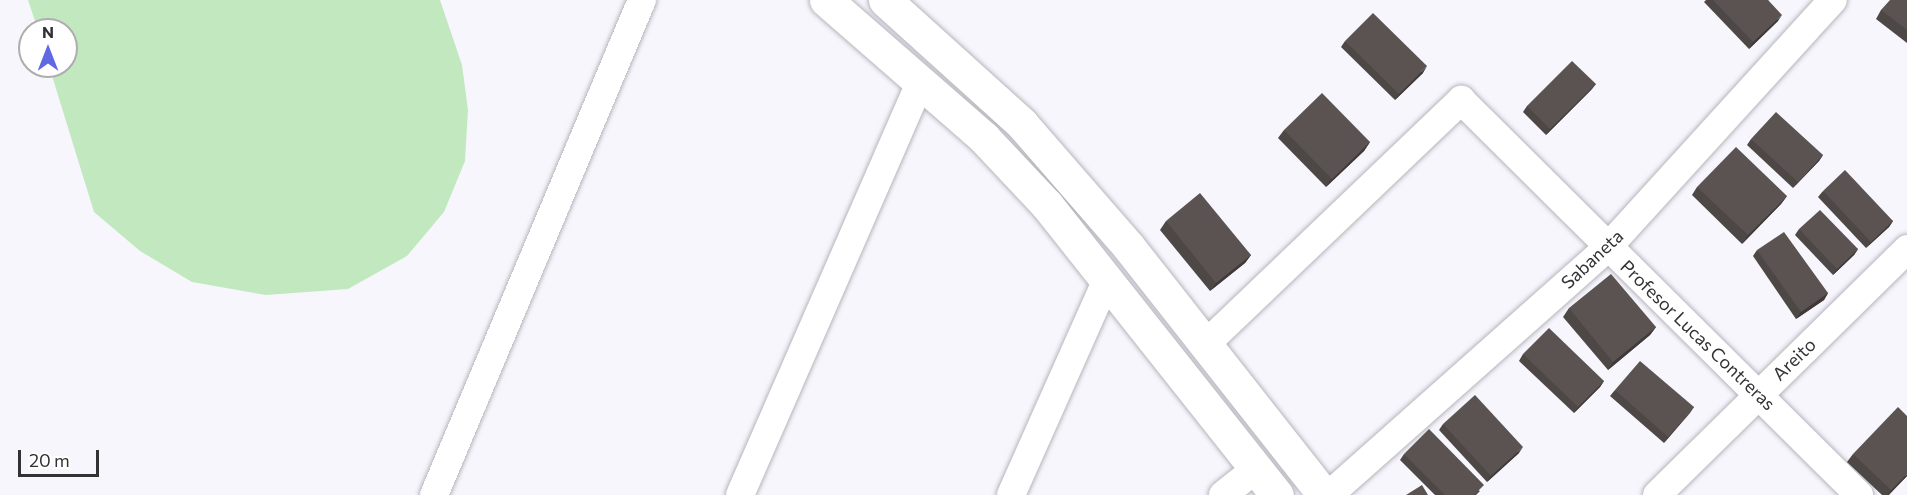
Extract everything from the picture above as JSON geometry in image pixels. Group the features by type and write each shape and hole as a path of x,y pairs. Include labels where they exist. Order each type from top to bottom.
{"main road":[{"path":"826,0 921,81 1047,205 1277,495"},
{"path":"885,0 1022,124 1207,343 1327,495"}],"street":[{"path":"434,495 642,0"},
{"name":"Sabaneta","path":"1327,495 1608,247 1833,0"},
{"path":"740,495 921,81"},
{"name":"Profesor Lucas Contreras","path":"1207,343 1461,100 1759,393 1859,495"},
{"name":"Areito","path":"1657,495 1907,249"},
{"path":"1011,495 1106,282"},
{"path":"1223,495 1257,468"}],"green space":[{"path":"28,0 440,0 462,65 468,110 465,161 444,212 407,256 348,289 266,295 192,282 140,251 94,212 53,78 78,78 78,18 34,18"}],"building":[{"path":"1713,0 1768,0 1782,15 1753,42"},
{"path":"1890,0 1907,0 1907,30 1881,10"},
{"path":"1373,13 1427,66 1399,94 1345,41"},
{"path":"1572,61 1596,84 1550,129 1527,106"},
{"path":"1322,93 1370,142 1332,179 1284,130"},
{"path":"1776,112 1823,155 1798,182 1751,139"},
{"path":"1736,147 1787,196 1748,235 1697,187"},
{"path":"1845,170 1893,221 1871,242 1823,191"},
{"path":"1200,193 1251,255 1216,283 1166,221"},
{"path":"1820,210 1858,249 1837,269 1799,229"},
{"path":"1784,232 1828,293 1801,312 1757,250"},
{"path":"1611,274 1656,327 1613,362 1569,308"},
{"path":"1549,328 1604,381 1578,407 1523,354"},
{"path":"1640,361 1694,407 1668,437 1615,390"},
{"path":"1475,395 1523,447 1491,476 1443,424"},
{"path":"1898,407 1907,416 1907,474 1891,490 1853,454"},
{"path":"1429,429 1484,485 1474,495 1445,495 1404,454"},
{"path":"1422,485 1428,495 1406,495"}]}
